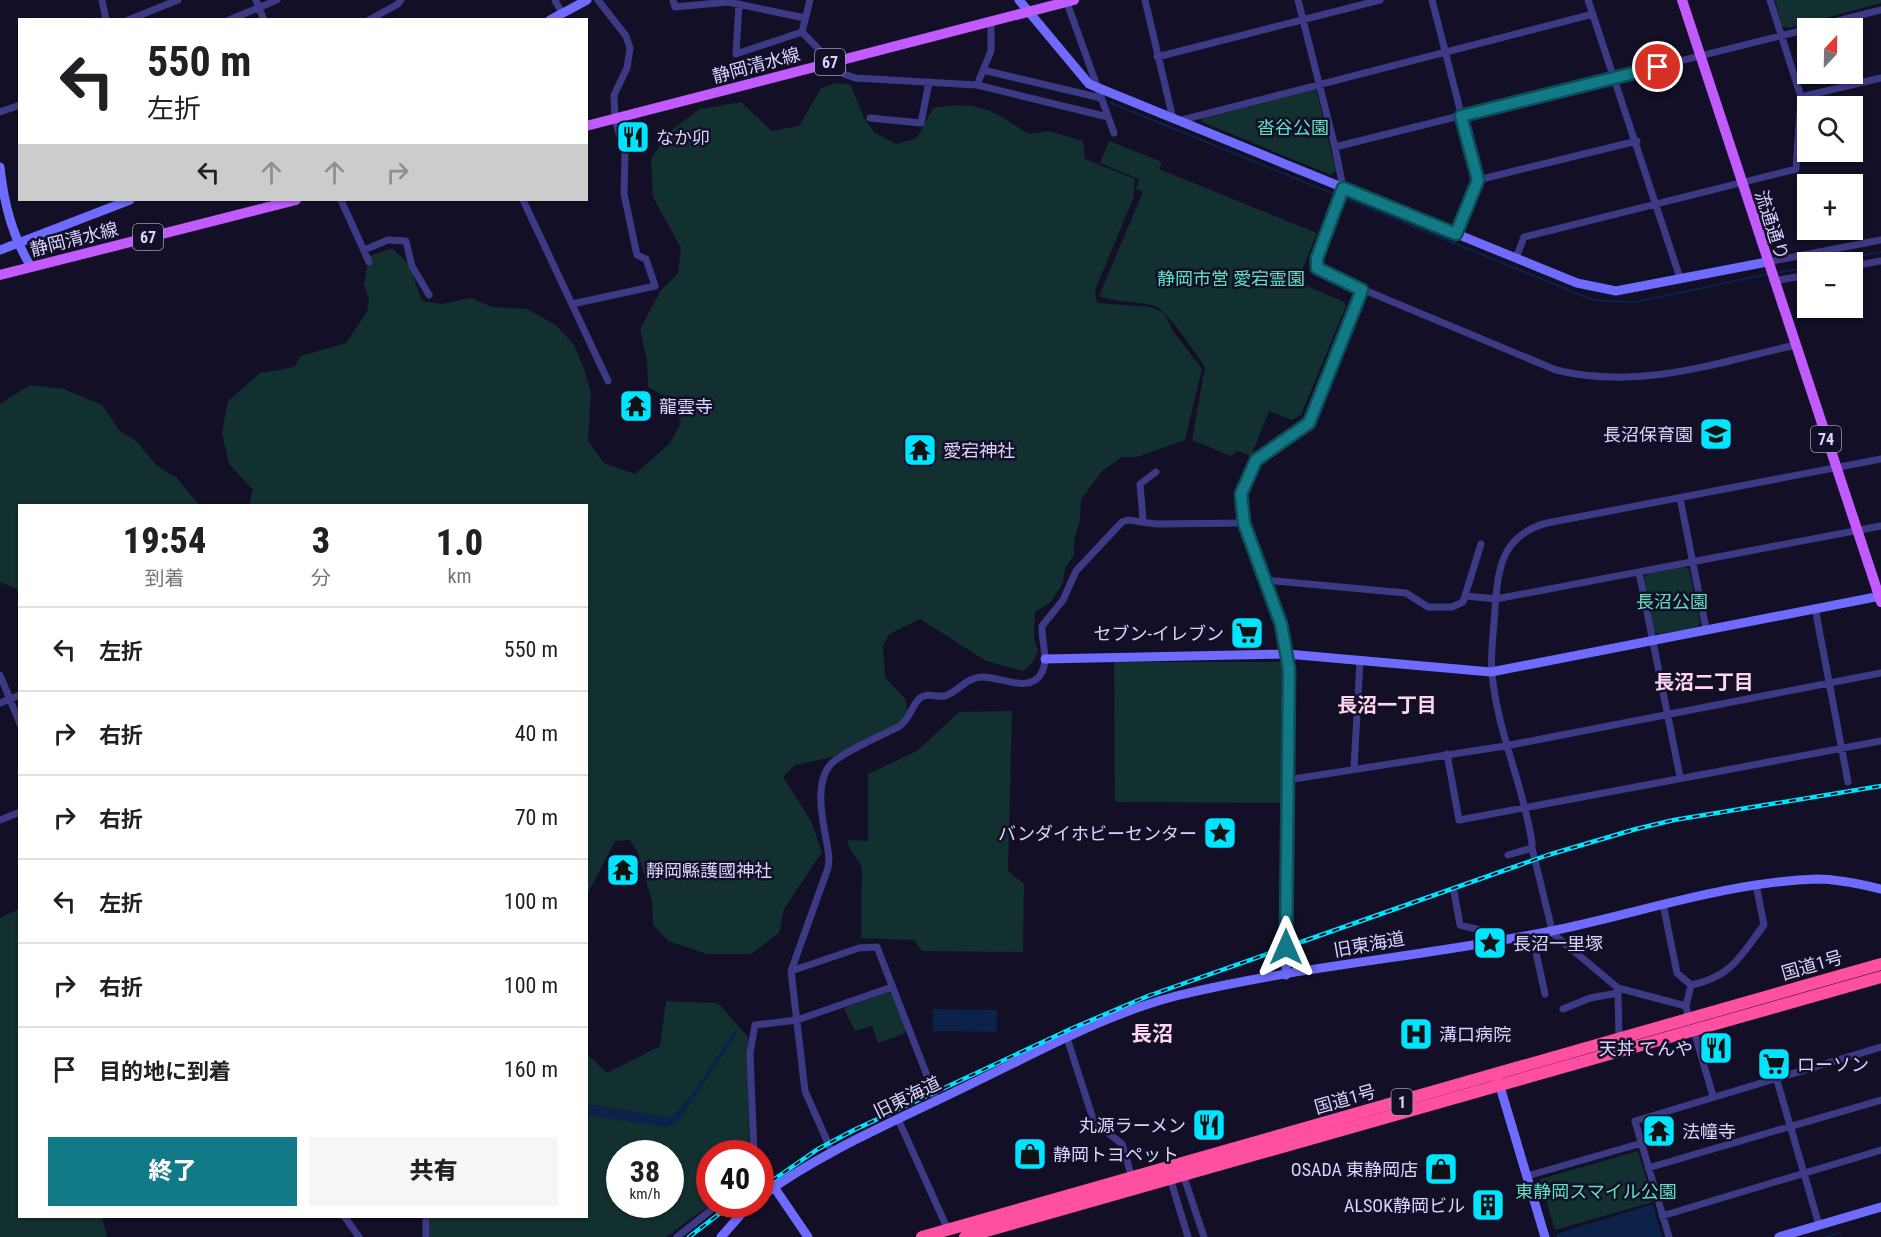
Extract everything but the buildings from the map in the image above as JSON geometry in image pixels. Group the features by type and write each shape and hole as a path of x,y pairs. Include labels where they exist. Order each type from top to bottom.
{"highway":[{"name":"国道1号","path":"1498,1080 1619,1040 1692,1025 1881,964"},
{"name":"国道1号","path":"965,1237 1498,1080 1692,1025 1881,977"},
{"name":"国道1号","path":"922,1237 1132,1179 1176,1174"}],"main road":[{"name":"流通通り","path":"1682,0 1740,183 1880,598"},
{"name":"静岡清水線","path":"588,126 991,23 1068,1"},
{"name":"静岡清水線","path":"0,275 292,201"}],"street":[{"path":"102,0 106,18"},
{"path":"133,18 178,0"},
{"path":"233,18 258,4 277,0"},
{"path":"380,17 401,0"},
{"path":"555,0 562,13"},
{"path":"553,18 587,0"},
{"path":"572,304 655,286 646,259 637,255 624,194 625,154 615,119 614,95 627,68 630,48 626,36 598,0"},
{"path":"673,0 675,7 728,2 805,18"},
{"path":"802,32 810,0"},
{"path":"1019,0 1089,84 1342,190 1592,288 1616,291 1768,264 1881,240"},
{"path":"1145,0 1157,57 1176,120"},
{"path":"1298,0 1335,147 1342,190 1317,258 1317,268 1362,290 1556,370 1581,376 1652,377 1795,345"},
{"path":"1157,57 1380,0"},
{"path":"1432,0 1478,180 1456,234"},
{"path":"1588,0 1680,278"},
{"path":"1770,0 1801,96"},
{"path":"1068,1 1114,133"},
{"path":"739,4 736,54 802,32"},
{"path":"1851,18 1881,10"},
{"path":"1176,120 1593,14"},
{"path":"977,85 991,51 991,23"},
{"path":"802,32 836,61 844,74 855,78 977,85 1108,117"},
{"path":"1335,147 1797,32"},
{"path":"983,70 1101,99"},
{"path":"1805,96 1881,78"},
{"path":"870,118 921,123 929,82"},
{"path":"0,112 18,106"},
{"path":"1478,180 1636,141"},
{"path":"1516,258 1524,237 1796,169 1797,155"},
{"path":"0,167 2,201 16,242 31,267"},
{"path":"0,250 127,201"},
{"path":"341,201 369,262"},
{"path":"523,201 608,381"},
{"path":"364,250 388,240 406,241 412,266 429,295"},
{"path":"1863,264 1881,261"},
{"path":"1773,281 1797,277"},
{"path":"1286,975 1287,780 1290,699 1287,654 1281,624 1244,523 1241,494 1250,470 1264,453 1309,423 1362,290"},
{"path":"1686,1006 1618,990 1551,931 1523,808 1506,746 1491,672 1501,563 1512,543 1527,530 1547,523 1881,459"},
{"path":"1143,520 1140,484 1156,472"},
{"path":"1680,498 1706,629"},
{"path":"832,1152 805,1091 791,971 828,868 829,858 821,791 824,774 832,762 900,726 910,718 918,700 924,696 946,696 961,684 980,677 1019,683 1032,682 1042,672 1045,659 1042,626 1063,600 1076,571 1122,522 1143,520 1156,524 1244,523"},
{"path":"1466,596 1496,599 1881,525"},
{"path":"1265,580 1406,592 1428,607 1460,605 1466,596 1481,544"},
{"path":"1639,572 1680,777"},
{"path":"1045,659 1287,654 1491,672 1815,608 1880,598"},
{"path":"1815,608 1848,782"},
{"path":"1354,768 1360,661"},
{"path":"1287,780 1506,746 1881,673"},
{"path":"0,675 18,719"},
{"path":"0,703 18,696"},
{"path":"1447,754 1459,820 1881,741"},
{"path":"0,820 18,813"},
{"path":"1508,855 1532,848"},
{"name":"旧東海道","path":"774,1188 832,1152 898,1119 1119,1014 1152,1003 1286,975 1551,931 1663,904 1756,885 1819,879 1881,889"},
{"path":"1692,985 1720,976 1746,953 1764,925 1756,885"},
{"path":"1455,892 1460,925 1484,931 1488,941"},
{"path":"1663,904 1677,973 1692,985"},
{"path":"1532,934 1545,994"},
{"path":"791,971 859,948 877,947 937,1101"},
{"path":"1692,985 1686,1006 1713,1096"},
{"path":"753,1140 750,1053 755,1024 797,1020 892,987"},
{"path":"1563,1009 1618,990"},
{"path":"1618,990 1619,1040"},
{"path":"1067,1038 1094,1122 1122,1144 1132,1179"},
{"path":"1669,1237 1635,1121 1881,1047"},
{"path":"1776,1077 1819,1225"},
{"path":"1498,1080 1545,1237"},
{"path":"1648,1168 1881,1100"},
{"path":"898,1119 948,1230"},
{"path":"1527,1176 1642,1143"},
{"path":"1662,1216 1881,1150"},
{"path":"1176,1174 1188,1237"},
{"path":"1176,1174 1203,1237"},
{"path":"774,1188 808,1237"},
{"path":"1779,1237 1881,1207"},
{"path":"345,1218 359,1237"},
{"path":"426,1218 426,1237"},
{"path":"677,1237 701,1218"},
{"path":"721,1237 737,1218"}],"green space":[{"path":"1775,0 1881,0 1881,3 1825,18 1797,18 1797,26 1788,28 1782,26"},
{"path":"835,83 850,84 864,118 874,132 896,144 917,138 933,108 974,106 994,113 1029,134 1049,131 1083,141 1085,159 1135,179 1133,199 1095,290 1097,303 1151,307 1164,313 1173,331 1202,369 1185,440 1137,457 1122,457 1102,471 1081,500 1080,520 1074,540 1074,555 1065,568 1063,583 1051,602 1035,612 1034,638 1038,651 1032,663 1023,671 986,661 920,619 889,634 883,646 885,677 905,699 910,718 846,754 795,765 783,777 811,821 822,852 784,909 779,933 751,954 707,954 668,941 653,925 652,901 638,853 630,840 615,841 588,893 588,504 249,504 253,490 229,464 222,433 228,401 260,373 294,367 301,356 346,343 367,312 369,299 364,285 369,256 392,248 409,264 422,301 442,304 471,298 492,307 527,309 556,325 574,345 591,392 588,441 604,463 635,474 670,443 681,423 672,400 648,387 647,361 640,329 661,290 678,274 681,248 653,197 651,160 666,134 700,109 741,102 772,131 799,126 821,88"},
{"name":"沓谷公園","path":"1316,89 1336,171 1331,175 1202,122 1202,119"},
{"name":"静岡市営 愛宕霊園","path":"1109,141 1162,162 1159,169 1317,233 1303,268 1307,286 1344,302 1346,306 1301,415 1292,420 1269,411 1251,456 1238,451 1231,456 1192,440 1205,367 1166,315 1155,306 1099,296 1143,192 1136,189 1139,179 1100,163"},
{"path":"30,385 64,389 102,405 119,430 136,441 157,466 177,478 198,504 18,504 18,590 0,582 0,404"},
{"name":"長沼公園","path":"1685,567 1689,569 1700,623 1697,627 1659,634 1654,632 1644,578 1647,574"},
{"path":"1114,662 1283,662 1283,803 1115,802"},
{"path":"1012,711 1008,871 1024,884 1023,952 922,951 914,940 861,938 862,868 847,840 868,841 868,774 917,751 959,712"},
{"path":"18,909 18,1218 102,1218 107,1237 0,1237 0,918"},
{"path":"888,992 892,994 906,1030 904,1034 878,1043 872,1026 855,1031 844,1008"},
{"path":"666,1001 718,1003 748,1037 749,1140 696,1140 696,1215 666,1237 430,1237 430,1218 588,1218 588,1055 607,1073 660,1046"},
{"name":"東静岡スマイル公園","path":"1638,1151 1653,1202 1555,1230 1540,1179"}],"water":[{"path":"933,1009 997,1010 997,1032 933,1031"},
{"path":"735,1030 738,1032 674,1125 665,1127 588,1115 588,1104 672,1117 692,1094"},
{"path":"1653,1204 1662,1237 1557,1237 1556,1234"}],"waterway":[{"path":"1111,103 1593,300 1635,302 1768,274"},
{"path":"1863,255 1881,252"},
{"path":"1777,273 1797,269"},
{"path":"1826,1237 1840,1233"}],"railway":[{"path":"774,1179 818,1149 854,1130 1073,1028 1148,996 1548,855 1636,829 1674,820 1881,786"},
{"path":"689,1237 714,1218"}],"place":[{"name":"なか卯","path":"633,137"},
{"name":"龍雲寺","path":"636,406"},
{"name":"長沼保育園","path":"1716,434"},
{"name":"愛宕神社","path":"920,450"},
{"name":"セブン-イレブン","path":"1247,633"},
{"name":"バンダイホビーセンター","path":"1220,833"},
{"name":"靜岡縣護國神社","path":"623,870"},
{"name":"長沼一里塚","path":"1490,943"},
{"name":"溝口病院","path":"1416,1034"},
{"name":"天丼 てんや","path":"1716,1048"},
{"name":"ローソン","path":"1774,1064"},
{"name":"丸源ラーメン","path":"1209,1125"},
{"name":"法幢寺","path":"1659,1131"},
{"name":"静岡トヨペット","path":"1030,1154"},
{"name":"OSADA 東静岡店","path":"1441,1169"},
{"name":"ALSOK静岡ビル","path":"1488,1205"}],"district":[{"name":"長沼二丁目","path":"1704,682"},
{"name":"長沼一丁目","path":"1387,705"},
{"name":"長沼","path":"1152,1034"}],"route":[{"path":"1286,947 1289,669 1281,624 1244,523 1240,503 1244,485 1256,460 1274,445 1299,432 1314,415 1362,290 1317,268 1317,258 1343,188 1456,234 1478,180 1461,116 1658,67"}]}
